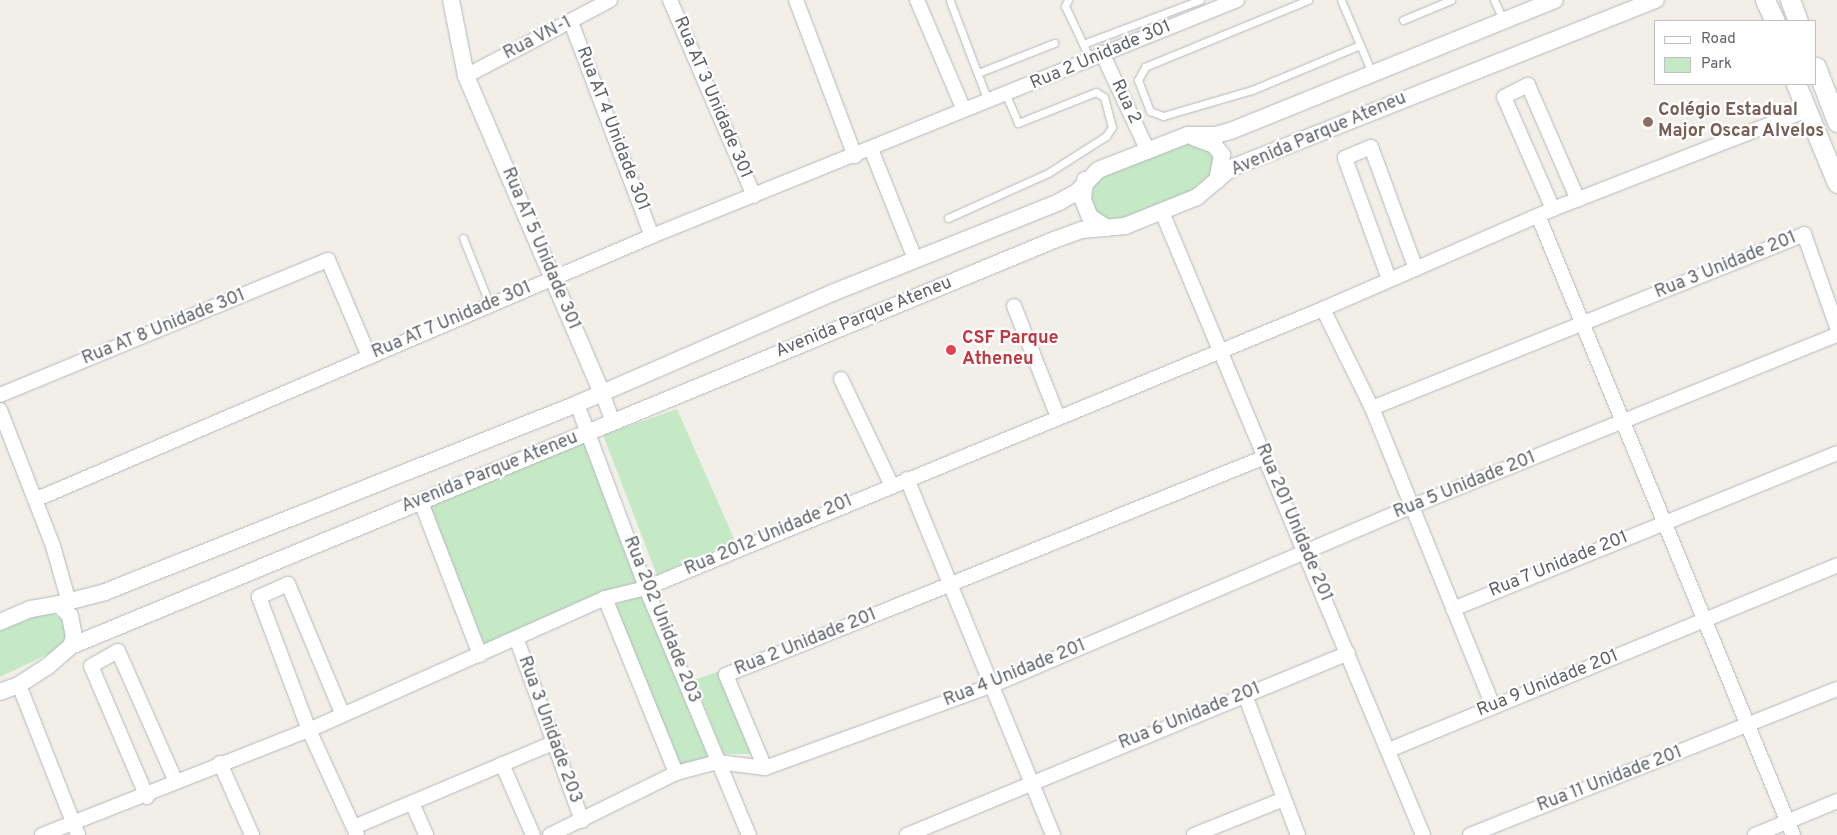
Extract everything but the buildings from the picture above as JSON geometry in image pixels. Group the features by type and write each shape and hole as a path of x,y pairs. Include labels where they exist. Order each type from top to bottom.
{"main road":[{"path":"1766,0 1775,20"},
{"path":"1790,0 1798,20"},
{"path":"1817,70 1837,122"},
{"path":"1796,85 1837,183"}],"street":[{"name":"Rua AT 5 Unidade 301","path":"452,0 466,76 602,393 612,422"},
{"name":"Rua VN-1","path":"466,76 610,0"},
{"name":"Rua AT 3 Unidade 301","path":"670,0 754,196"},
{"path":"796,0 855,156"},
{"path":"917,0 963,108"},
{"name":"Rua 2 Unidade 301","path":"963,108 1006,96 1096,56 1237,0"},
{"name":"Avenida Parque Ateneu","path":"0,622 63,601 105,592 577,404 915,260 1059,202 1077,192 1085,180 1098,170 1188,135 1224,132 1503,19 1555,0"},
{"name":"Avenida Parque Ateneu","path":"19,686 71,646 1054,240 1082,230 1125,226 1162,212 1197,197 1216,183 1231,168 1656,0"},
{"name":"Rua AT 4 Unidade 301","path":"571,22 652,236"},
{"name":"Rua 2","path":"1096,56 1148,151"},
{"path":"1553,209 1504,97 1528,85 1578,200"},
{"name":"Rua AT 7 Unidade 301","path":"36,499 552,278 652,236 871,150 963,108"},
{"name":"Rua 2012 Unidade 201","path":"42,835 75,829 220,763 309,730 342,713 517,640 605,598 646,588 892,484 1323,309 1389,279 1539,218 1553,209 1806,111"},
{"path":"1188,135 1214,145 1222,156 1223,167 1216,183"},
{"path":"1389,279 1345,158 1371,147 1416,269"},
{"path":"871,150 915,260"},
{"path":"1085,180 1083,200 1090,217 1107,228"},
{"name":"Rua 201 Unidade 201","path":"1162,212 1423,835"},
{"path":"1539,218 1586,324 1793,835"},
{"name":"Rua 3 Unidade 201","path":"1372,408 1586,324 1804,234 1837,327"},
{"name":"Rua AT 8 Unidade 301","path":"0,395 328,260 368,356"},
{"path":"1014,306 1058,417"},
{"path":"1323,309 1372,408 1494,706"},
{"name":"Rua 5 Unidade 201","path":"1305,551 1837,335"},
{"path":"841,379 892,484"},
{"name":"Rua 202 Unidade 203","path":"577,404 646,588 749,835"},
{"path":"0,410 36,499 63,601 70,616 74,637 71,646"},
{"name":"Rua 7 Unidade 201","path":"1453,609 1837,453"},
{"name":"Rua 2 Unidade 201","path":"765,768 726,674 952,585 1265,457"},
{"path":"907,479 1053,835"},
{"path":"421,502 480,655"},
{"name":"Rua 4 Unidade 201","path":"718,762 765,768 993,685 1305,551"},
{"name":"Rua 9 Unidade 201","path":"1389,750 1837,565"},
{"path":"342,713 288,584 259,597 309,730 356,831 412,803 553,743"},
{"path":"605,598 676,773"},
{"name":"Rua 3 Unidade 203","path":"517,640 582,821"},
{"path":"147,796 91,666 118,650 176,782"},
{"name":"Rua 6 Unidade 201","path":"907,835 1031,781 1348,653"},
{"path":"0,692 19,686 75,829"},
{"name":"Rua 11 Unidade 201","path":"1470,835 1837,690"},
{"path":"1245,694 1298,835"},
{"path":"550,835 582,821 676,773 718,762"},
{"path":"220,763 252,835"},
{"path":"502,764 532,835"},
{"path":"1194,835 1284,799"},
{"path":"1755,835 1837,801"},
{"path":"412,803 426,835"}],"lane":[{"path":"1068,0 1066,6 1083,44 1096,56"},
{"path":"1083,44 1200,0"},
{"path":"1308,0 1145,66 1138,80 1150,111 1163,116 1252,90 1360,46"},
{"path":"1341,0 1372,73"},
{"path":"1403,20 1451,0"},
{"path":"1494,0 1503,19"},
{"path":"950,1 988,101"},
{"path":"978,74 1054,43"},
{"path":"948,218 1048,173 1106,136 1112,127 1104,97 1096,92 1087,93 1018,123 1006,96"},
{"path":"463,238 490,305"}],"green space":[{"path":"1189,140 1215,153 1212,182 1122,221 1107,219 1096,211 1091,198 1096,180"},
{"path":"677,409 735,541 657,575 603,435"},
{"path":"586,442 640,583 485,647 429,504"},
{"path":"641,596 712,757 680,766 613,605"},
{"path":"43,609 66,621 68,632 63,647 0,677 0,628"},
{"path":"720,671 754,754 723,754 694,680"}],"place":[{"name":"Colégio Estadual Major Oscar Alvelos","path":"1648,122"},
{"name":"CSF Parque Atheneu","path":"951,350"}]}
